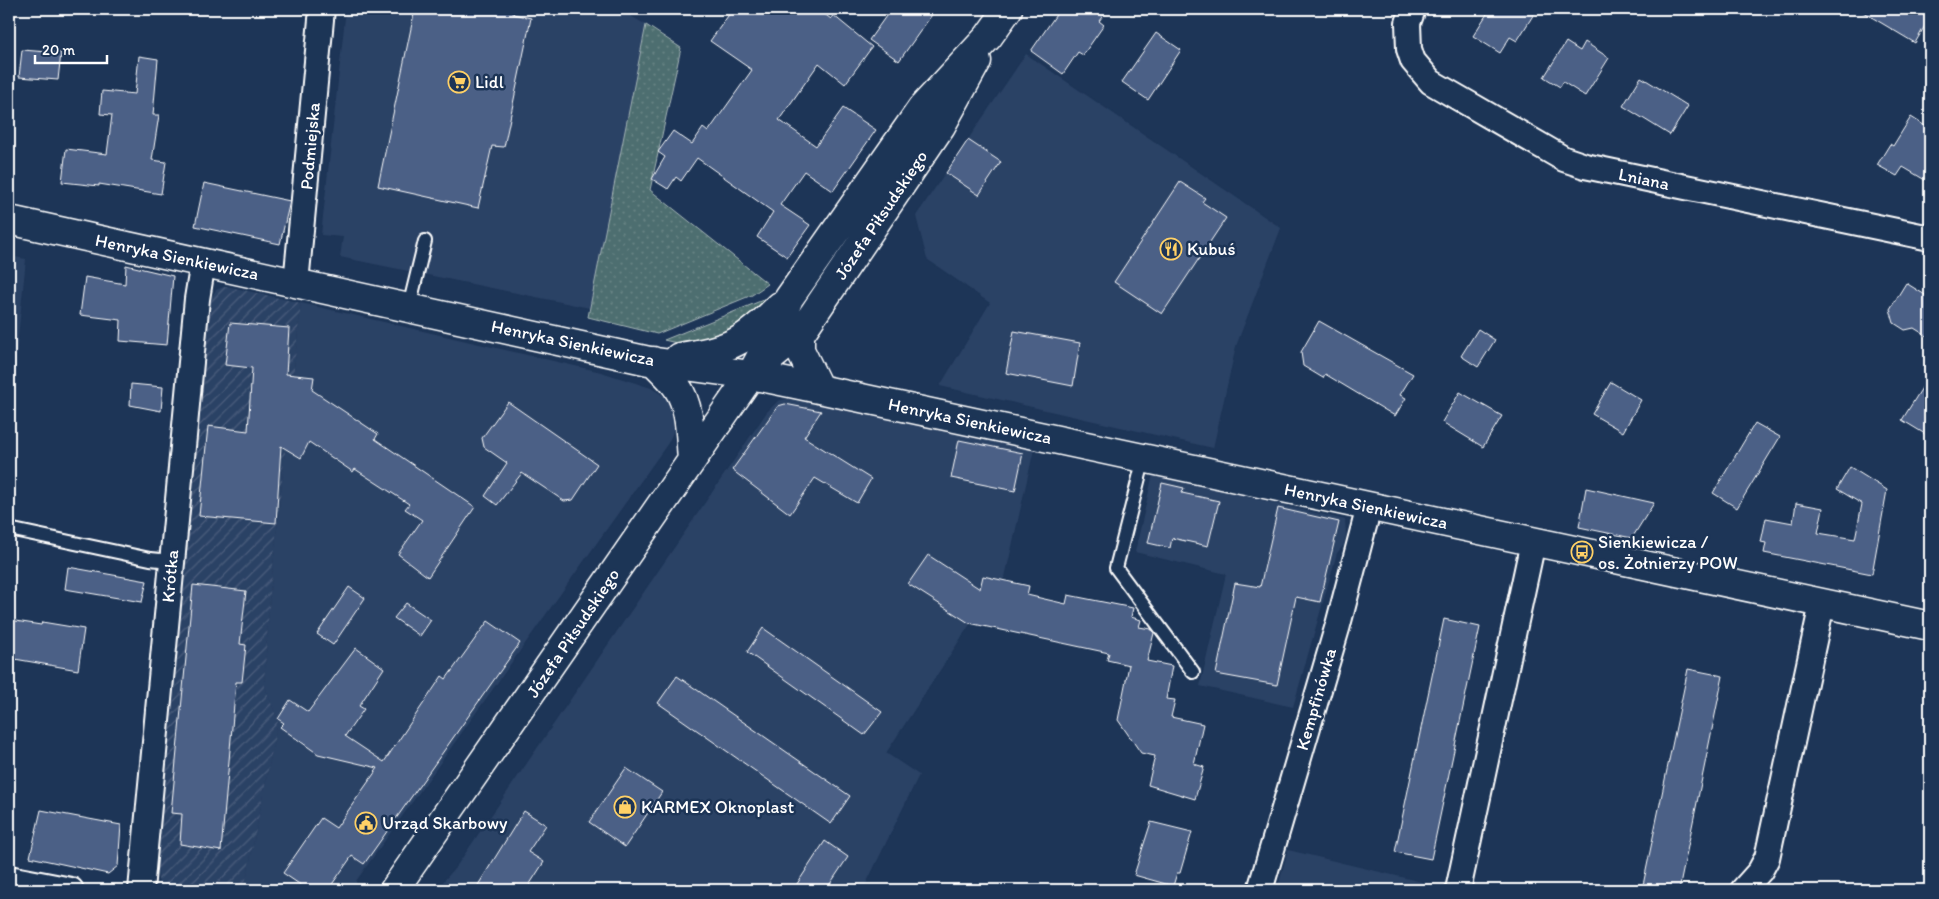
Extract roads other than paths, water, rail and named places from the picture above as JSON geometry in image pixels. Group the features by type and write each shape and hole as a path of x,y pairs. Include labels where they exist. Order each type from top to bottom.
{"street":[{"name":"Podmiejska","path":"296,283 322,9"},
{"name":"Józefa Piłsudskiego","path":"394,890 751,375 779,323 789,298 922,108 988,37 1008,9"},
{"name":"Lniana","path":"1413,9 1408,34 1413,61 1431,82 1564,159 1585,166 1930,238"},
{"name":"Józefa Piłsudskiego","path":"751,375 800,334 941,126 988,37"},
{"name":"Henryka Sienkiewicza","path":"9,220 653,361 751,375 819,389 1930,626"},
{"name":"Krótka","path":"141,890 197,299 203,262"},
{"path":"653,361 715,352 734,344 746,337 789,298"},
{"path":"800,334 800,350 819,389"},
{"path":"653,361 682,395 689,426 692,460"},
{"name":"Kempfinówka","path":"1260,890 1335,634 1369,507"},
{"path":"1458,890 1533,542"},
{"path":"1743,890 1760,871 1767,858 1822,604"},
{"path":"9,878 71,890"}],"lane":[{"path":"409,307 425,241"},
{"path":"1144,458 1116,568 1193,672"},
{"path":"9,529 150,559 172,561"}],"place":[{"name":"Lidl","path":"459,82"},
{"name":"Kubuś","path":"1171,249"},
{"name":"Sienkiewicza / os. Żołnierzy POW","path":"1582,552"},
{"name":"KARMEX Oknoplast","path":"625,807"},
{"name":"Urząd Skarbowy","path":"366,823"}]}
